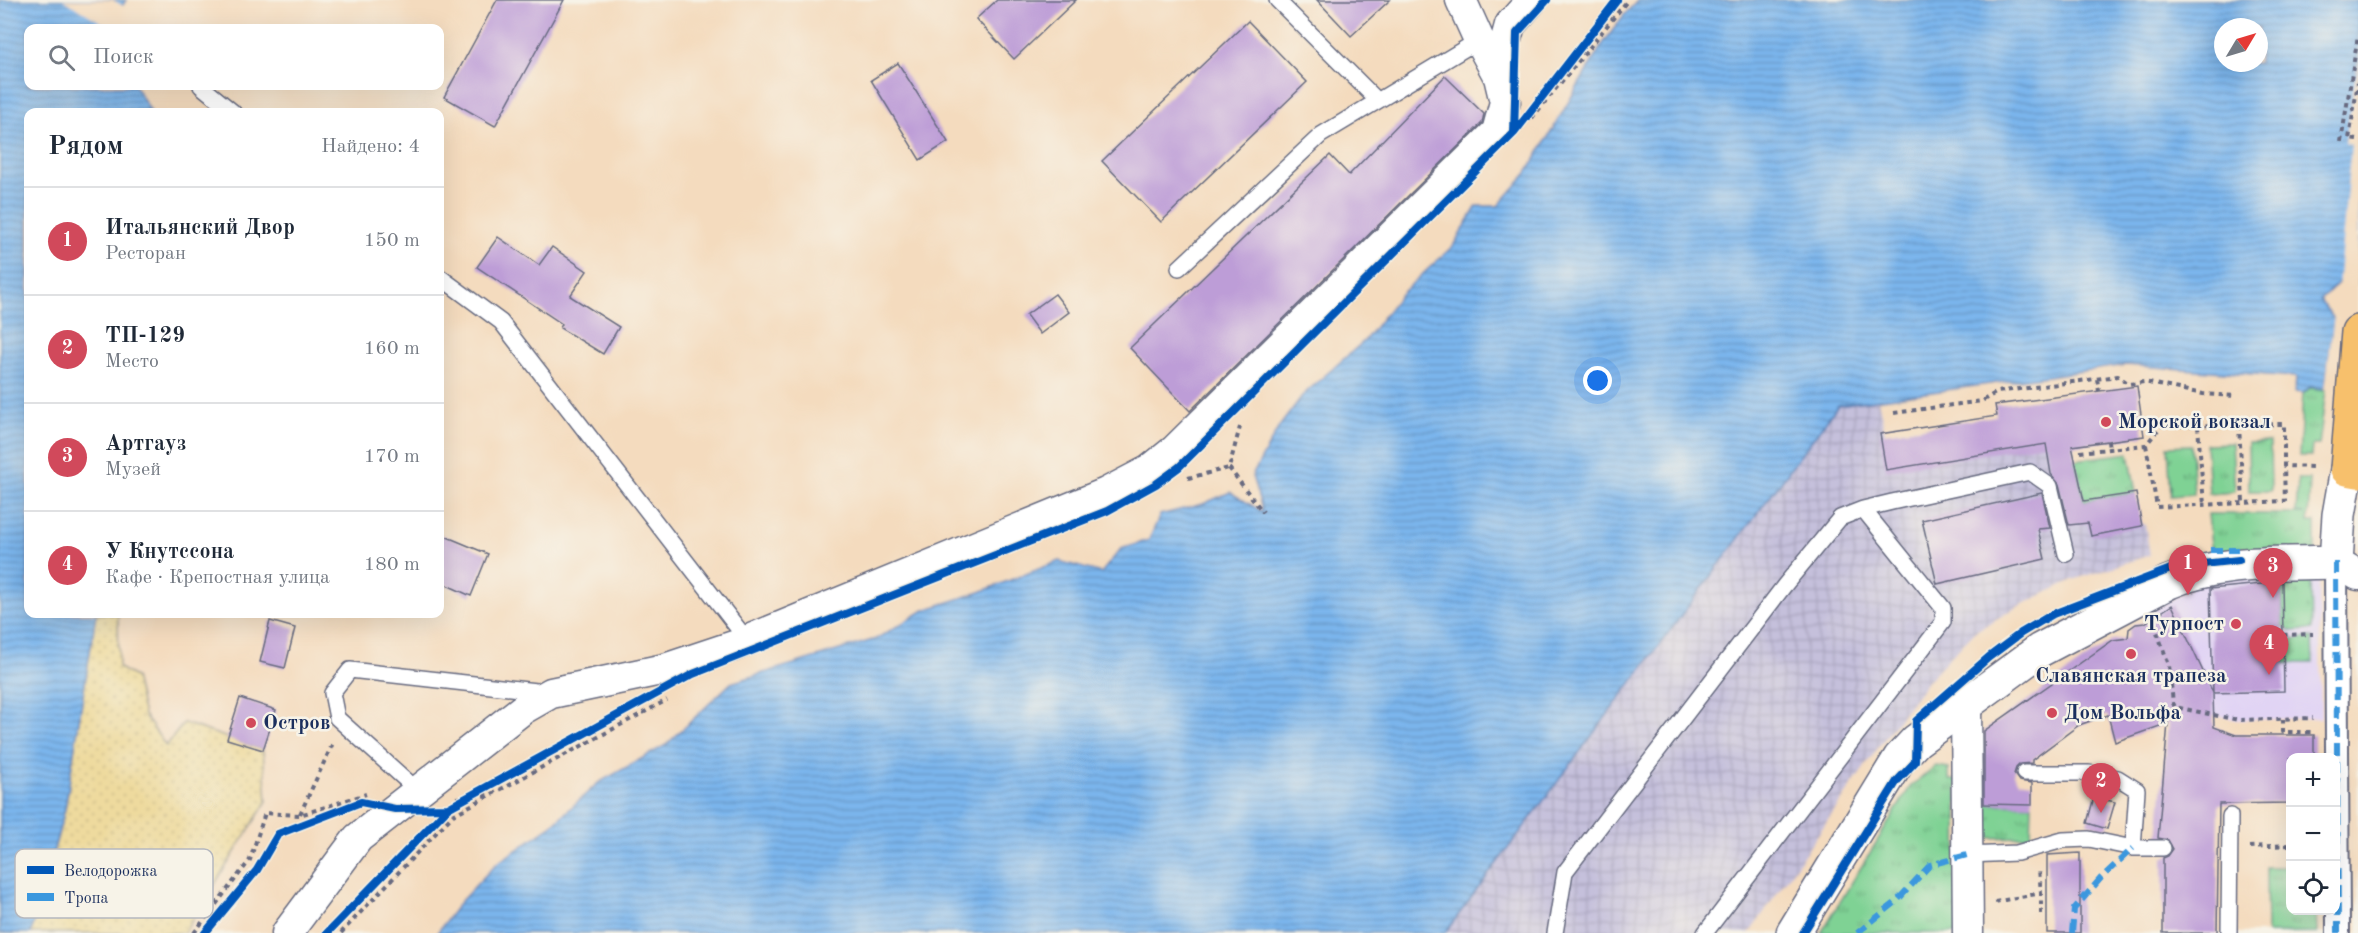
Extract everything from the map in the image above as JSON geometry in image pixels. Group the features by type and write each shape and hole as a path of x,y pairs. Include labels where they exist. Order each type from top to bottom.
{"main road":[{"path":"2353,470 2353,393 2358,332"}],"street":[{"path":"287,933 358,838 524,709 551,693 665,669 747,640 1106,493 1150,470 1175,450 1497,132 1505,102 1499,77 1461,0"},
{"path":"1499,77 1510,25 1532,0"},
{"path":"2338,933 2347,569 2340,514 2353,470"},
{"path":"1793,933 1900,758 1916,741 2040,650 2111,610 2185,575 2239,565 2347,569"},
{"path":"1966,704 1974,772 1967,855 1968,919"}],"lane":[{"path":"1277,0 1377,100"},
{"path":"1179,268 1321,135 1479,39"},
{"path":"206,90 228,108"},
{"path":"444,280 501,322 747,640"},
{"path":"1556,932 1565,872 1784,586 1840,518 1863,508 2030,472 2050,486 2066,554"},
{"path":"1705,933 1943,622 1943,608 1863,508"},
{"path":"406,799 337,718 332,693 350,670 551,693"},
{"path":"2024,773 2089,773 2118,778 2137,790 2133,848"},
{"path":"2229,933 2223,849 2230,816"},
{"path":"1967,855 2017,853 2063,840 2089,839 2133,848 2163,848"}],"path":[{"path":"1527,120 1617,0"},
{"path":"1527,120 1628,0"},
{"path":"2341,142 2358,36"},
{"path":"2357,140 2349,139 2358,82"},
{"path":"1894,413 1982,401 1997,392 2118,376 2129,384 2144,382 2204,394 2235,396"},
{"path":"2097,379 2099,391"},
{"path":"1230,468 1243,417"},
{"path":"2080,452 2146,445 2162,426 2284,424 2285,501 2157,507 2146,445"},
{"path":"2239,425 2243,502"},
{"path":"2198,426 2204,505"},
{"path":"2108,441 2109,449"},
{"path":"2284,466 2315,467"},
{"path":"1178,480 1230,468"},
{"path":"1230,468 1263,512"},
{"path":"2148,615 2154,624 2169,665 2169,693 2175,707 2238,720 2317,718"},
{"path":"2283,635 2311,634"},
{"path":"341,933 453,815 673,696"},
{"path":"2283,719 2283,732 2318,732"},
{"path":"424,833 448,808 550,752"},
{"path":"213,908 250,860 265,813 300,815 372,792 406,799"},
{"path":"309,822 361,802 492,794"},
{"path":"2273,846 2286,845"},
{"path":"2038,846 2041,914"},
{"path":"1968,919 1990,904 2041,893"},
{"path":"194,933 206,918"},
{"path":"205,933 213,924"}],"shaded area":[{"path":"2066,396 2075,460 2136,493 2142,524 2145,524 2150,555 2073,580 2017,607 1974,632 1929,679 1894,725 1751,931 1748,933 1445,933 1838,405 1878,399 1885,433 1996,416 1995,405"},
{"path":"2319,572 2321,718 2238,720 2175,707 2154,624 2147,614 2211,575"}],"green space":[{"path":"2310,388 2326,390 2319,445 2312,445 2311,456 2299,456 2303,394"},
{"path":"2270,442 2271,491 2249,491 2248,443"},
{"path":"2232,443 2235,492 2209,494 2206,444"},
{"path":"2191,445 2194,494 2171,496 2168,446"},
{"path":"2129,453 2136,493 2084,501 2075,460"},
{"path":"2298,479 2310,479 2308,522 2315,522 2315,553 2218,555 2211,545 2208,514 2305,514 2296,513"},
{"path":"2282,578 2311,578 2312,630 2290,631 2283,626"},
{"path":"2312,638 2313,663 2284,663 2283,644 2290,639"},
{"path":"1936,766 1949,768 1949,780 1957,780 1958,933 1821,933 1910,787"},
{"path":"1984,804 2032,805 2031,837 1983,838"},
{"path":"2266,867 2286,867 2286,915 2316,915 2317,933 2267,933"}],"sand":[{"path":"95,618 118,618 119,668 135,677 144,715 166,746 184,723 263,750 267,801 213,887 213,849 54,849 65,809"},
{"path":"35,918 193,918 184,933 31,933"}],"water":[{"path":"0,0 126,0 111,24 24,24 24,90 137,90 149,108 24,108 24,618 95,618 65,809 54,849 15,849 15,918 35,918 31,933 0,933"},
{"path":"1638,0 2358,0 2358,285 2338,283 2320,300 2334,319 2325,389 2310,387 2303,393 2295,392 2296,377 2126,365 1838,405 1445,933 437,933 460,902 496,864 551,826 598,783 666,745 731,683 876,639 924,610 980,592 1059,561 1101,573 1121,549 1149,540 1160,515 1203,504 1230,492 1263,512 1252,476 1279,427 1302,396 1365,340 1400,295 1453,246 1477,206 1498,206 1527,173 1602,45"}],"pier":[{"path":"63,0 113,0 125,7 114,24 104,24"},
{"path":"2358,61 2358,288 2338,288 2351,145 2345,143"},
{"path":"2334,315 2358,319 2358,371 2331,368 2327,389 2325,389"}],"building":[{"path":"497,0 564,0 495,126 444,97"},
{"path":"997,0 1076,0 1014,59 976,19"},
{"path":"1317,0 1390,0 1351,36"},
{"path":"1248,21 1307,82 1161,222 1102,161"},
{"path":"898,63 948,142 920,160 871,80"},
{"path":"1445,76 1484,114 1482,123 1190,411 1130,348 1330,155 1349,175"},
{"path":"498,237 539,265 552,247 587,271 570,296 619,327 603,354 560,328 562,324 477,267"},
{"path":"1055,294 1069,312 1040,334 1026,315"},
{"path":"2137,386 2144,436 2072,446 2084,501 2136,493 2142,526 2091,536 2088,523 2069,525 2059,484 2051,474 2046,444 1886,470 1880,434 1997,416 1995,405"},
{"path":"2042,493 2050,528 2038,529 2045,559 1937,584 1922,520"},
{"path":"444,536 488,554 471,596 444,584"},
{"path":"2282,582 2284,691 2213,693 2210,589"},
{"path":"2172,605 2213,693 2214,727 2236,735 2314,735 2314,753 2286,753 2286,803 2219,804 2217,933 2163,933 2163,858 2168,856 2173,849 2168,840 2158,838 2168,723 2115,742 2108,715 2079,725 2032,760 2032,763 2020,764 2016,768 2014,774 2019,781 2032,783 2032,805 1984,804 1984,731 2113,640 2128,638 2129,629 2136,624 2145,623"},
{"path":"270,621 295,628 285,668 260,662"},
{"path":"240,698 276,710 263,750 227,739"},
{"path":"2094,797 2115,802 2107,829 2087,823"},
{"path":"2080,853 2080,933 2047,933 2047,855"}],"marked path":[{"path":"2210,550 2238,550"},
{"path":"2336,562 2338,933"},
{"path":"2072,933 2074,909 2101,878 2133,848"},
{"path":"1857,933 1895,903 1930,865 1967,855"}],"cycle path":[{"path":"327,933 448,808 693,674 1107,511 1156,484 1179,467 1514,133 1517,33 1547,0"},
{"path":"1514,133 1617,0"},
{"path":"1803,933 1897,781 1915,762 1916,721 1989,657 2021,633 2053,614 2176,567 2239,560"},
{"path":"205,933 257,870 278,834 361,802 395,809 448,808"}],"place":[{"name":"Морской вокзал","path":"2106,422"},
{"name":"Итальянский Двор","path":"2188,595"},
{"name":"Артгауз","path":"2273,598"},
{"name":"Турпост","path":"2236,624"},
{"name":"Славянская трапеза","path":"2131,654"},
{"name":"У Кнутссона","path":"2269,675"},
{"name":"Дом Вольфа","path":"2052,713"},
{"name":"Остров","path":"251,723"},
{"name":"ТП-129","path":"2101,813"}]}
